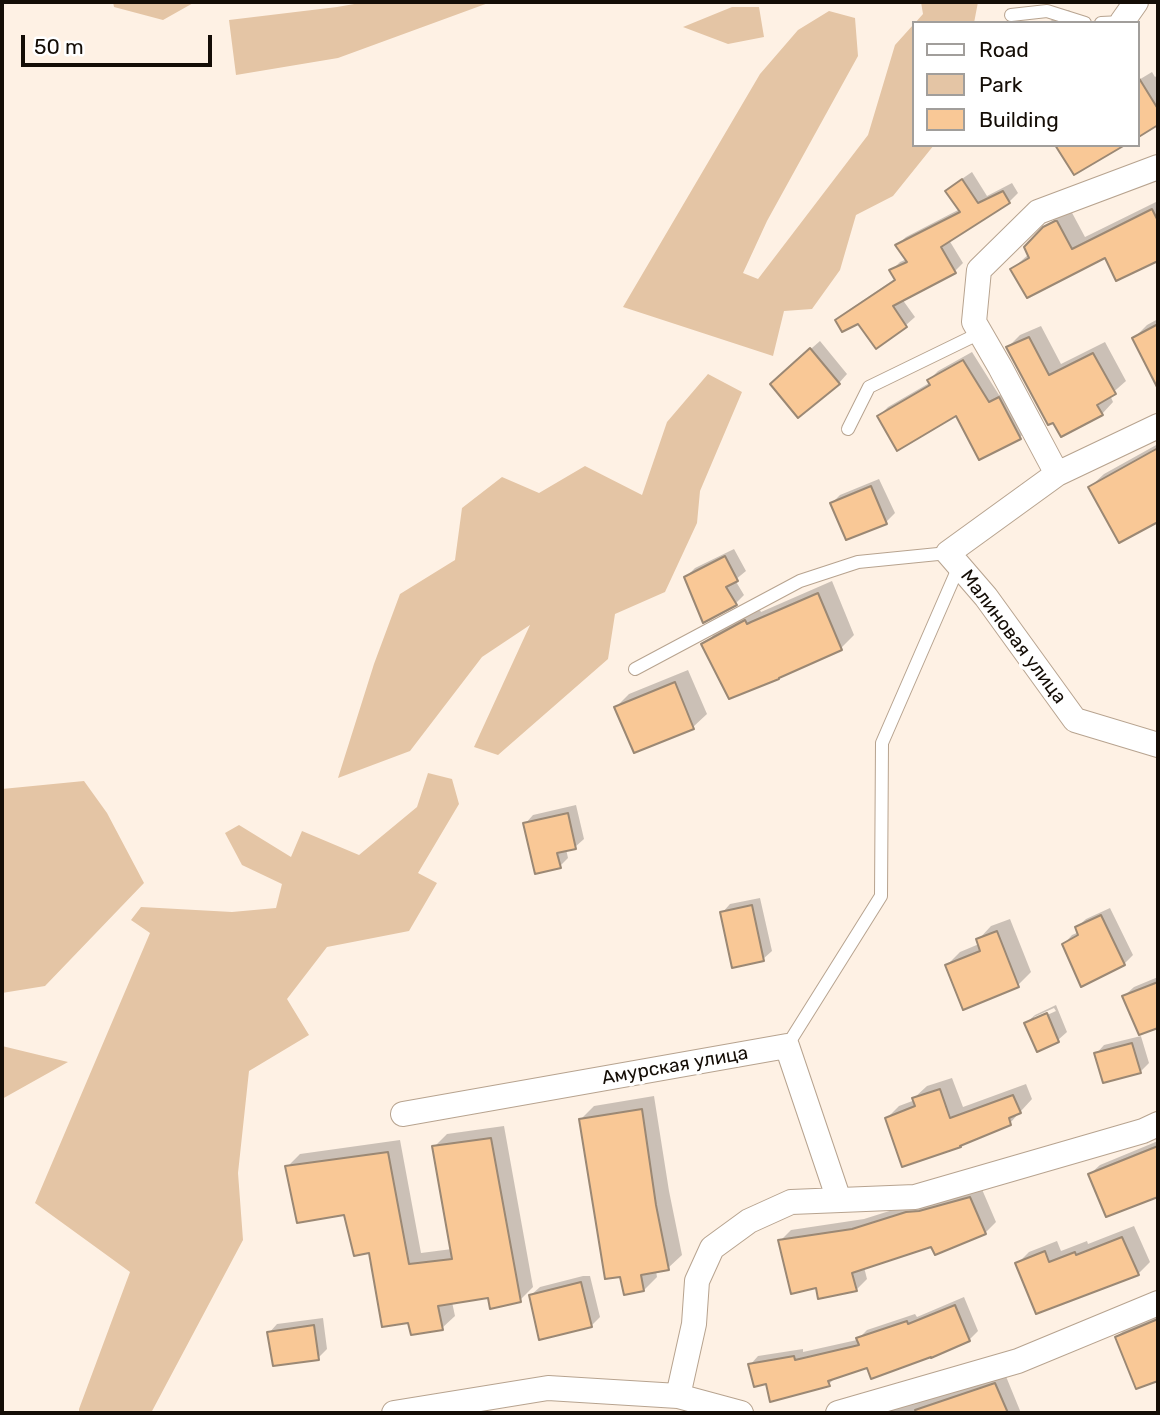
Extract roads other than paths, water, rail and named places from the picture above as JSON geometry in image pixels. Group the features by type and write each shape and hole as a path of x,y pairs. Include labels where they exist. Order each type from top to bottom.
{"street":[{"path":"1057,474 974,322 979,270 1038,212 1158,167"},
{"path":"953,559 1057,474 1158,426"},
{"name":"Малиновая улица","path":"953,559 986,597 1076,720 1158,745"},
{"path":"787,1046 839,1200"},
{"name":"Амурская улица","path":"404,1114 787,1046"},
{"path":"678,1396 694,1324 697,1281 712,1248 749,1221 791,1202 915,1197 1143,1131 1158,1124"},
{"path":"838,1413 1018,1361 1158,1303"},
{"path":"394,1413 548,1388 678,1396 741,1413"}],"lane":[{"path":"1011,15 1047,11 1079,21"},
{"path":"848,429 869,387 980,333"},
{"path":"635,668 800,581 858,562 953,559 883,743 881,896 787,1046"}]}
